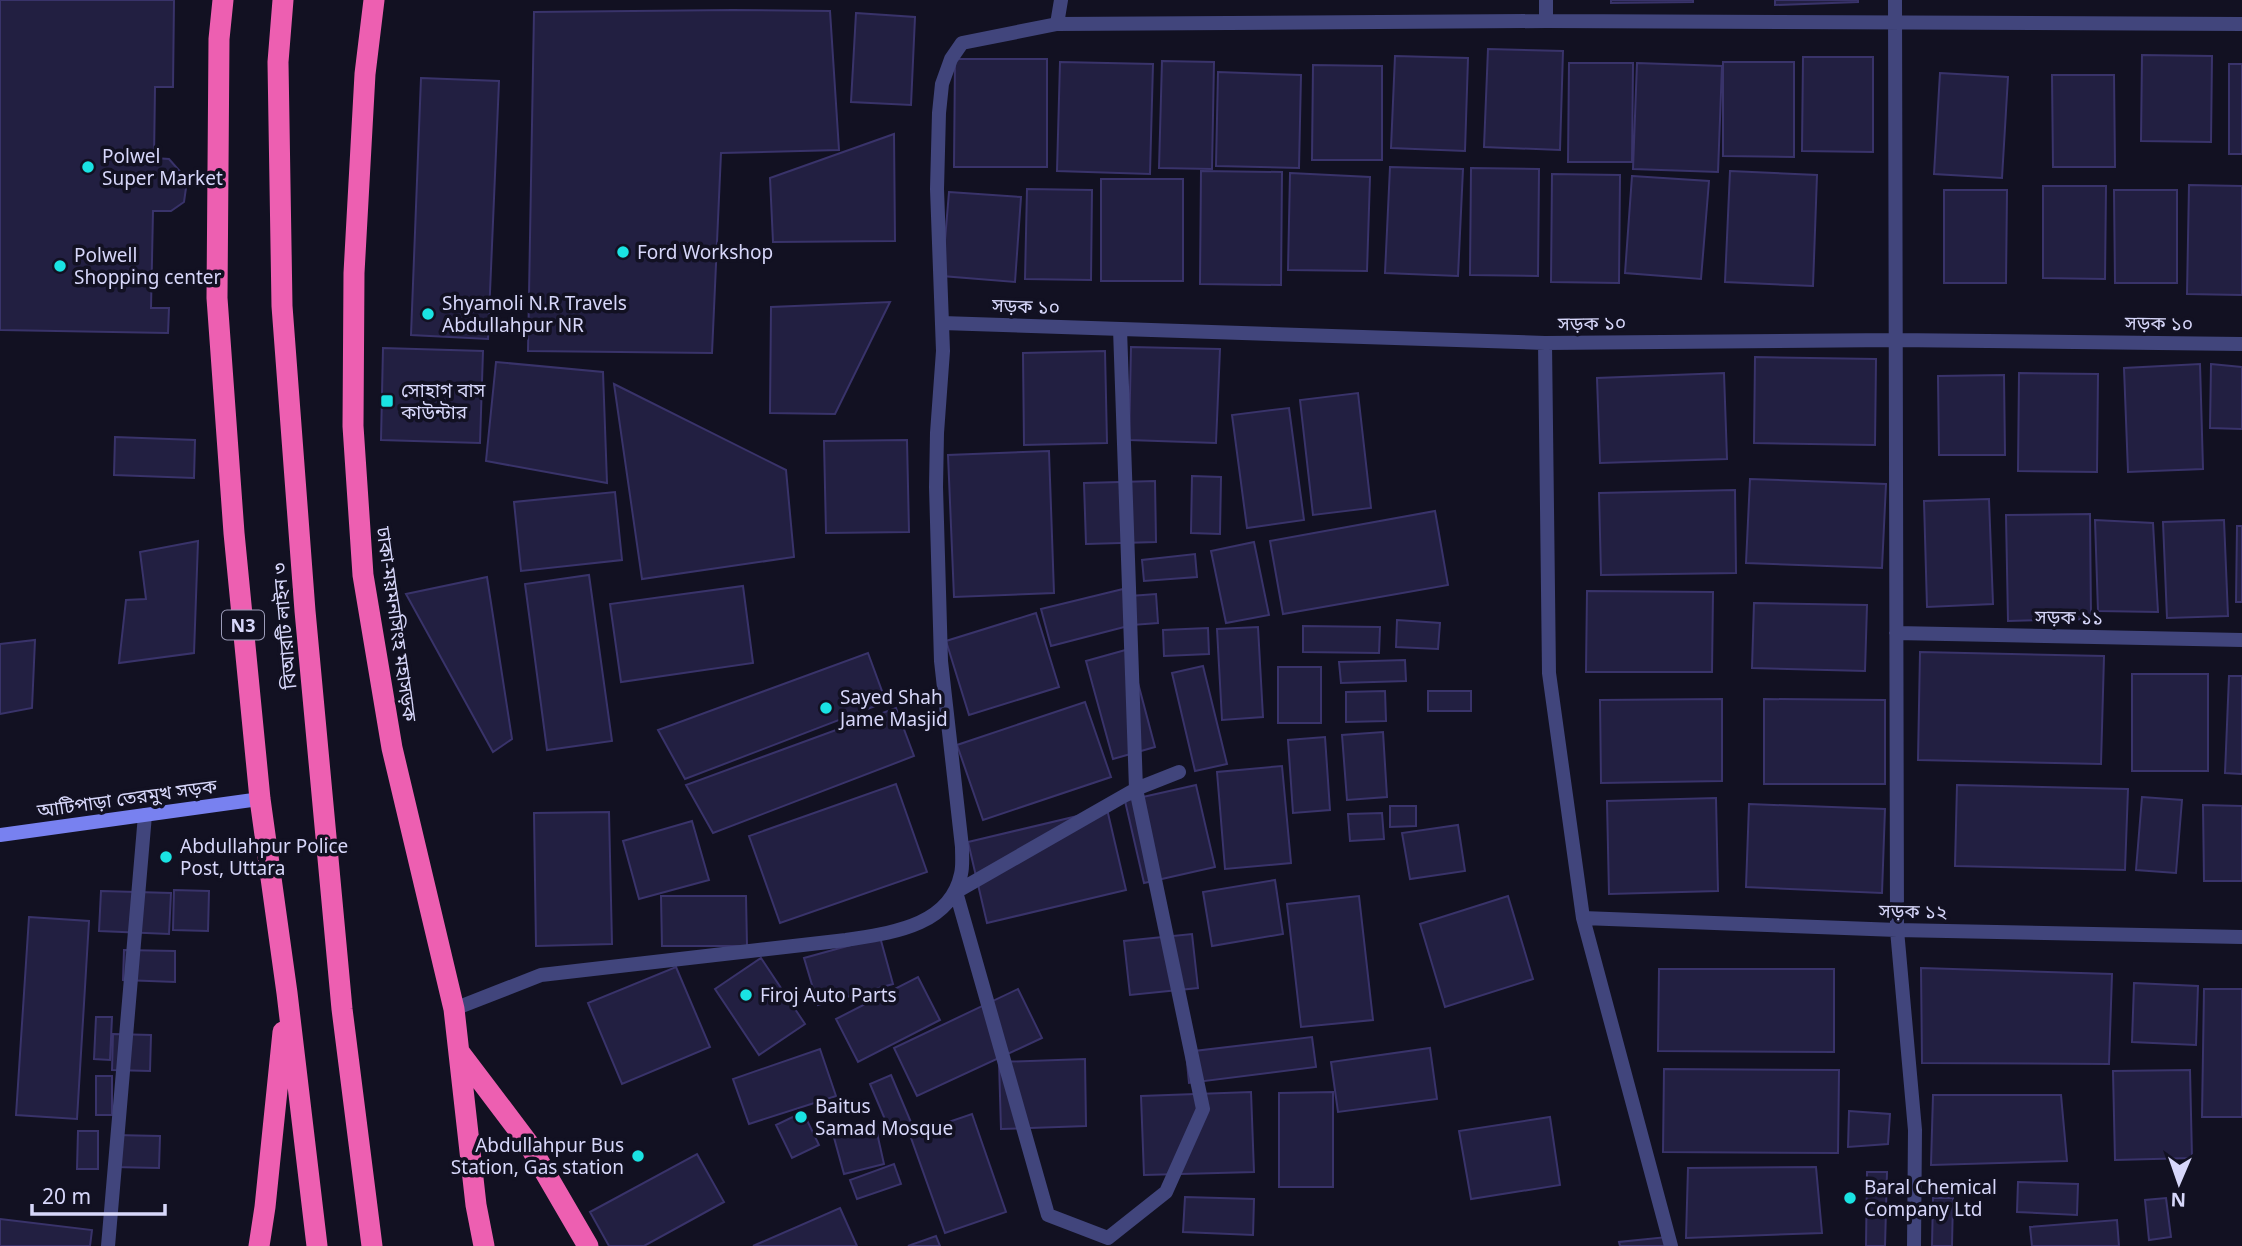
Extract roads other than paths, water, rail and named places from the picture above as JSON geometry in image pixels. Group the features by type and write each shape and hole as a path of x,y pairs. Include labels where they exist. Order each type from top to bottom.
{"highway":[{"name":"N3","path":"223,0 219,39 216,298 234,533 260,799 287,993 317,1246"},
{"name":"বিআরটি লাইন ৩","path":"283,0 278,62 282,306 305,611 342,1009 372,1246"},
{"name":"ঢাকা-ময়মনসিংহ মহাসড়ক","path":"373,0 365,74 354,273 353,426 363,575 392,748 454,1009 476,1205 484,1246"},
{"path":"259,1246 287,993"},
{"path":"458,1051 528,1143 588,1246"}],"main road":[{"name":"আটিপাড়া তেরমুখ সড়ক","path":"0,835 260,799"}],"street":[{"path":"1058,24 1060,0"},
{"path":"1546,0 1546,21"},
{"path":"1895,0 1897,930 1915,1130 1914,1246"},
{"path":"1120,329 1136,789 1203,1109 1166,1192 1108,1238 1048,1215 956,892 962,873 962,847 941,661 936,487 942,323 937,189 942,83 951,59 962,43 1058,24 1546,21 2242,24"},
{"name":"সড়ক ১০","path":"942,323 1545,343 1895,340 2242,344"},
{"path":"1545,343 1549,673 1583,918 1671,1246"},
{"name":"সড়ক ১১","path":"1896,633 2242,640"},
{"path":"454,1009 541,975 846,940 894,932 934,917 956,892 1136,789 1179,772"},
{"path":"108,1246 145,815"},
{"name":"সড়ক ১২","path":"1583,918 1897,930 2242,937"}],"place":[{"name":"Polwel Super Market","path":"88,167"},
{"name":"Ford Workshop","path":"623,252"},
{"name":"Polwell Shopping center","path":"60,266"},
{"name":"Shyamoli N.R Travels Abdullahpur NR","path":"428,314"},
{"name":"সোহাগ বাস কাউন্টার","path":"387,401"},
{"name":"Sayed Shah Jame Masjid","path":"826,708"},
{"name":"Abdullahpur Police Post, Uttara","path":"166,857"},
{"name":"Firoj Auto Parts","path":"746,995"},
{"name":"Baitus Samad Mosque","path":"801,1117"},
{"name":"Abdullahpur Bus Station, Gas station","path":"638,1156"},
{"name":"Baral Chemical Company Ltd","path":"1850,1198"}]}
